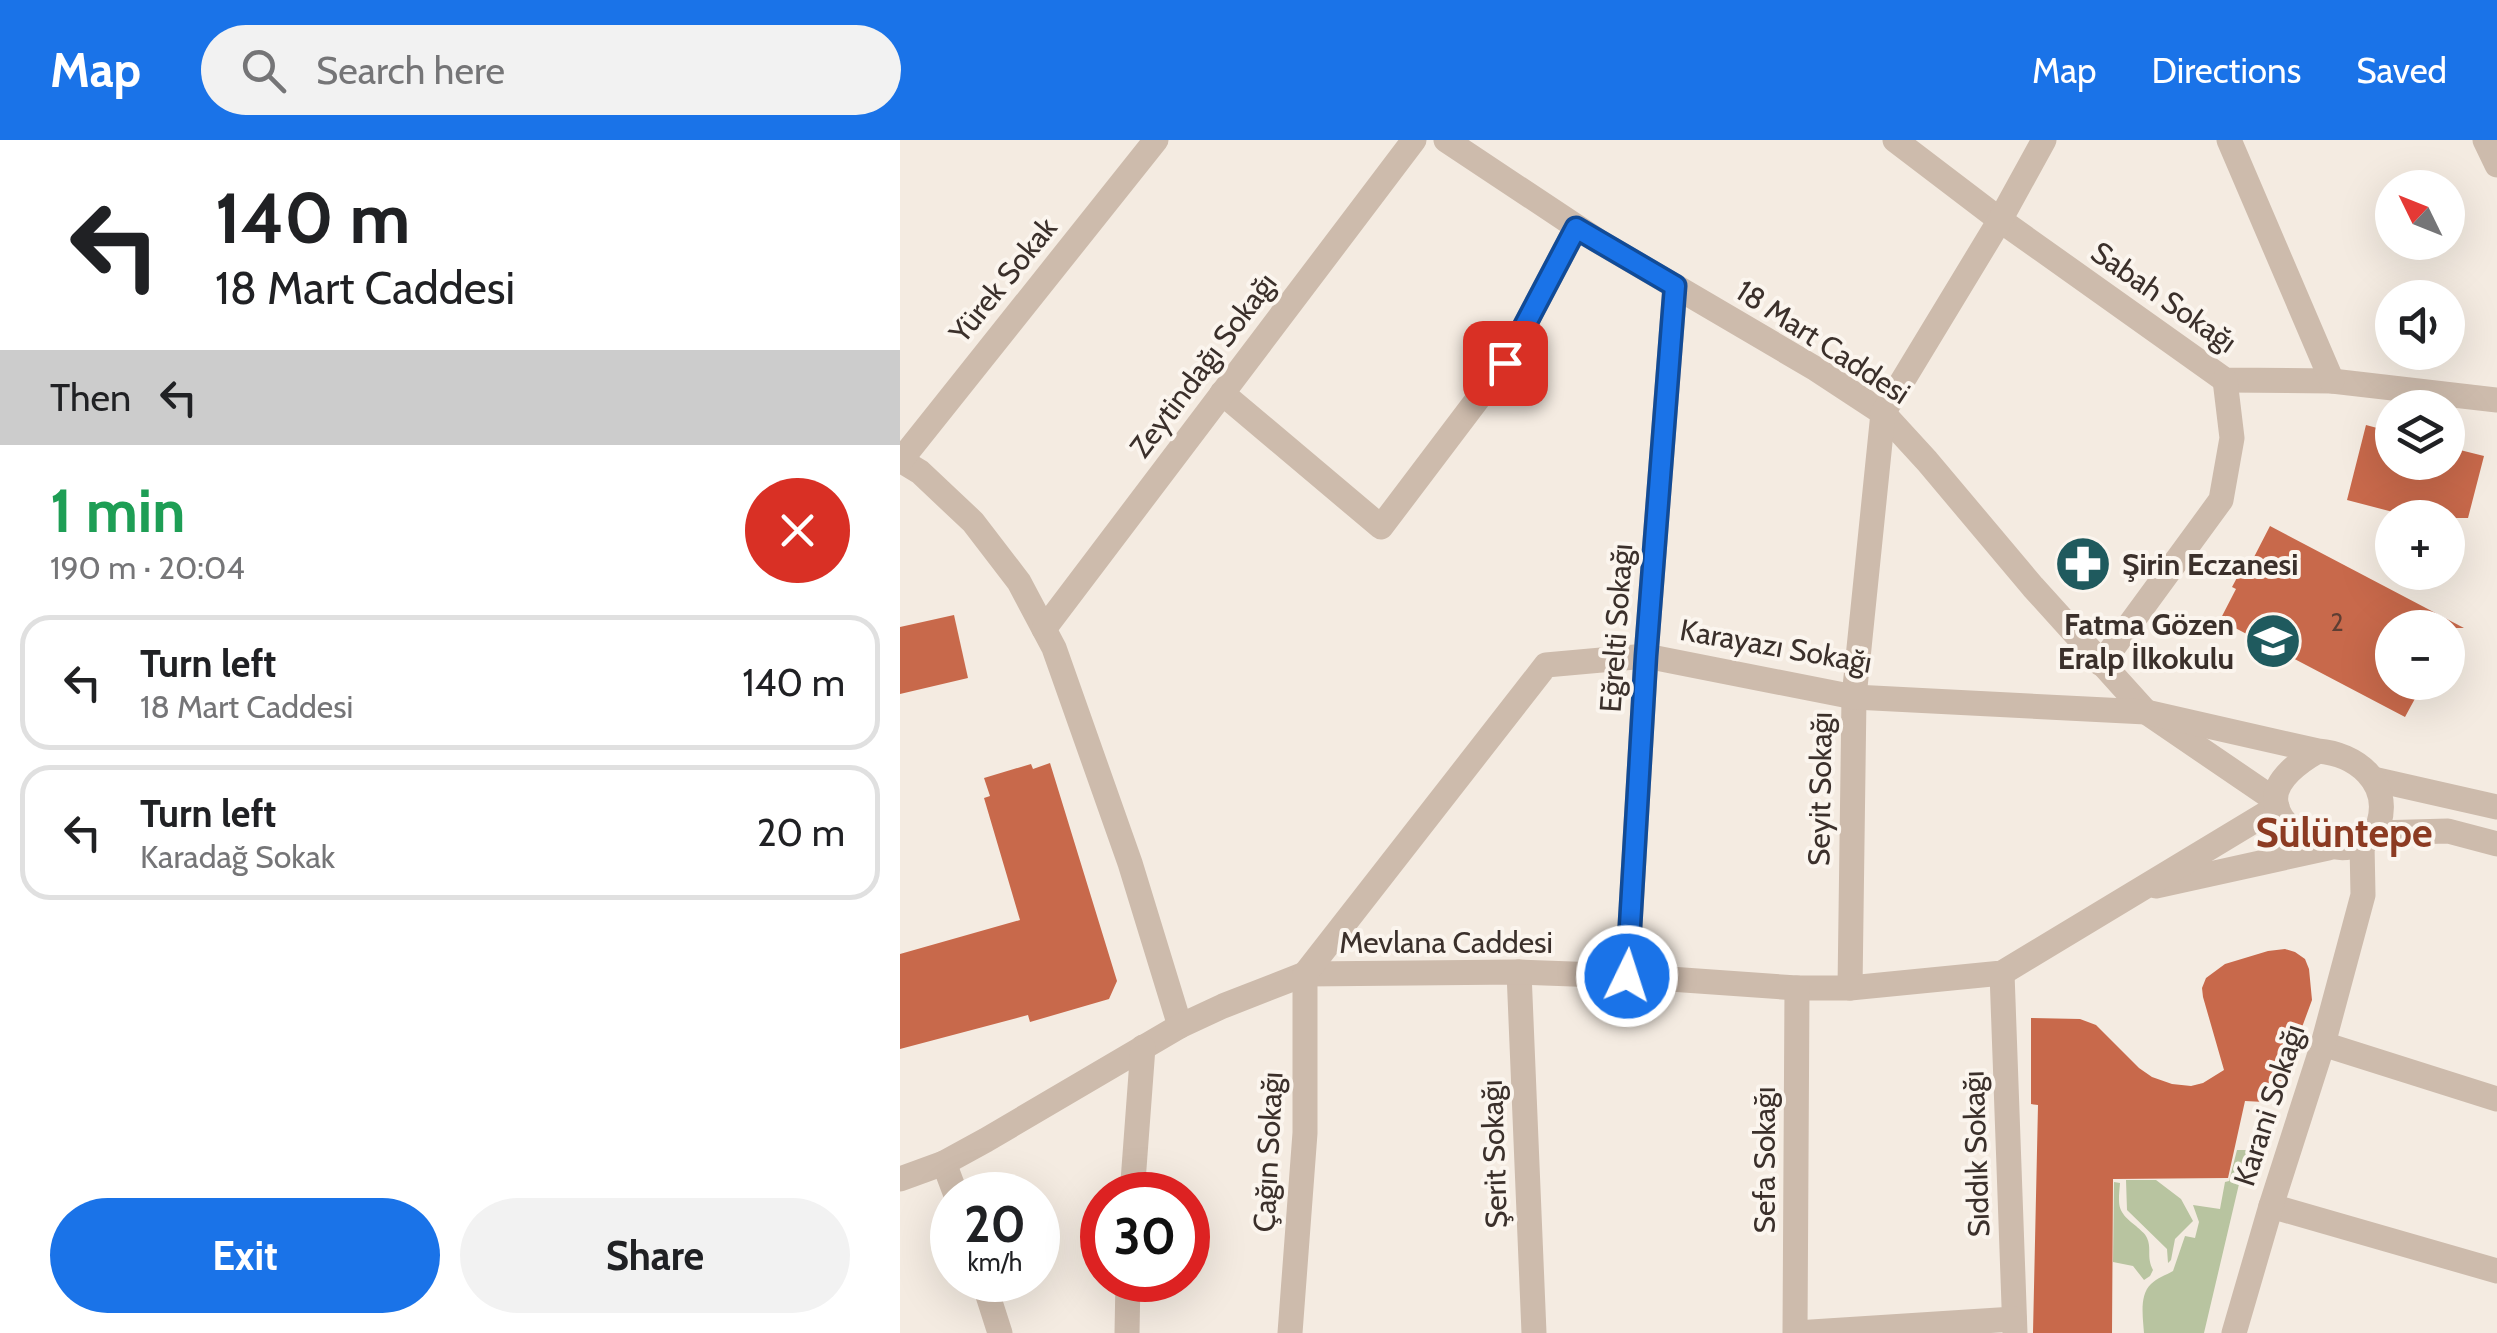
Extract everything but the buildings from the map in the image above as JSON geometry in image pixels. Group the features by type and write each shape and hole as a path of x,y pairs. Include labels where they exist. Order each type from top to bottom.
{"street":[{"name":"Yürek Sokak","path":"900,460 1156,140"},
{"name":"Zeytindağı Sokağı","path":"1044,629 1414,140"},
{"name":"Sabah Sokağı","path":"1895,140 2225,380 2332,381 2497,400"},
{"path":"1883,413 2044,140"},
{"path":"2229,140 2332,381"},
{"path":"2484,140 2497,165"},
{"name":"18 Mart Caddesi","path":"1454,142 1576,228 1816,369 1883,413 2146,712 2276,804"},
{"path":"1222,393 1380,528 1505,363 1576,228"},
{"name":"Eğrelti Sokağı","path":"1627,976 1646,656 1675,286"},
{"path":"2101,664 2221,500 2232,438 2225,380"},
{"name":"Seyit Sokağı","path":"1850,988 1854,696 1883,413"},
{"path":"900,460 920,472 973,522 1019,582 1054,648 1130,864 1180,1026"},
{"name":"Karayazı Sokağı","path":"1305,974 1546,665 1646,656 1854,696 2146,712 2318,751"},
{"path":"2318,751 2350,758 2373,779 2381,817 2352,843 2295,830 2276,804 2279,788 2289,773 2318,751"},
{"path":"2373,779 2497,806"},
{"name":"Mevlana Caddesi","path":"900,1180 944,1163 1180,1026 1305,974 1519,972 1850,988 2002,973 2276,804"},
{"name":"Mevlana Caddesi","path":"2136,890 2352,843 2448,831 2497,844"},
{"name":"Karani Sokağı","path":"2234,1333 2323,1044 2362,895 2352,843"},
{"name":"Şerit Sokağı","path":"1519,972 1534,1333"},
{"name":"Sıddık Sokağı","path":"2002,973 2015,1326"},
{"name":"Çağın Sokağı","path":"1290,1333 1304,1134 1305,974"},
{"name":"Sefa Sokağı","path":"1795,1333 1797,988"},
{"path":"2323,1044 2497,1099"},
{"path":"1134,1172 1143,1047"},
{"path":"944,1163 947,1172"},
{"path":"2271,1206 2497,1271"},
{"path":"990,1302 1000,1333"},
{"path":"1127,1333 1128,1302"},
{"path":"1795,1333 2015,1326"}],"green space":[{"path":"2237,1150 2247,1150 2204,1333 2144,1333 2147,1289 2173,1271 2185,1236 2195,1238 2199,1222 2193,1205 2220,1209"},
{"path":"2126,1180 2156,1180 2181,1199 2193,1221 2175,1239 2168,1263 2167,1249 2127,1210"},
{"path":"2114,1182 2120,1183 2122,1212 2148,1242 2153,1270 2144,1280 2133,1266 2113,1262"}],"place":[{"name":"Şirin Eczanesi","path":"2083,564"},
{"name":"Fatma Gözen Eralp İlkokulu","path":"2273,641"}],"district":[{"name":"Sülüntepe","path":"2344,832"}],"route":[{"path":"1505,363 1576,228 1675,286 1646,656 1627,976"}]}
